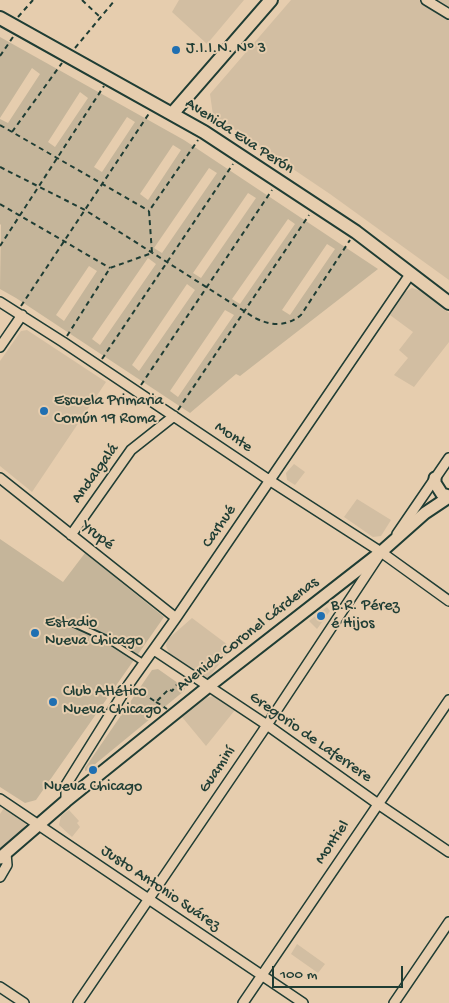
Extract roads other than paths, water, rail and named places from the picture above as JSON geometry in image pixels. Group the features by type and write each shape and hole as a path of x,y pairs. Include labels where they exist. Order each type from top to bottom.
{"main road":[{"path":"172,114 271,0"},
{"name":"Avenida Eva Perón","path":"0,18 204,132 356,232 449,303"}],"street":[{"path":"426,0 449,14"},
{"name":"Carhué","path":"66,801 66,785 129,684 411,273"},
{"name":"Monte","path":"0,303 63,342 381,552 449,601"},
{"path":"0,346 19,314"},
{"name":"Andalgalá","path":"71,535 131,450 174,416"},
{"path":"392,540 449,458"},
{"name":"Yrupé","path":"0,478 176,618"},
{"path":"435,478 438,489 442,494 449,497"},
{"name":"Avenida Coronel Cárdenas","path":"3,856 66,801 209,686 381,552 392,540 425,513 449,497"},
{"name":"Guaminí","path":"78,1003 267,725 381,552"},
{"name":"Gregorio de Laferrere","path":"154,650 267,725 449,852"},
{"name":"Montiel","path":"243,1003 449,700"},
{"name":"Justo Antonio Suárez","path":"0,799 303,1003"},
{"path":"0,877 7,865 3,856"},
{"path":"394,1003 449,922"},
{"path":"0,987 24,1003"}],"lane":[{"path":"72,622 108,639 144,663"}],"place":[{"name":"J.I.I.N. Nº 3","path":"176,50"},
{"name":"Escuela Primaria Común 19 Roma","path":"44,411"},
{"name":"B.R. Pérez é Hijos","path":"321,616"},
{"name":"Estadio Nueva Chicago","path":"35,633"},
{"name":"Club Atlético Nueva Chicago","path":"53,702"},
{"name":"Nueva Chicago","path":"93,770"}]}
